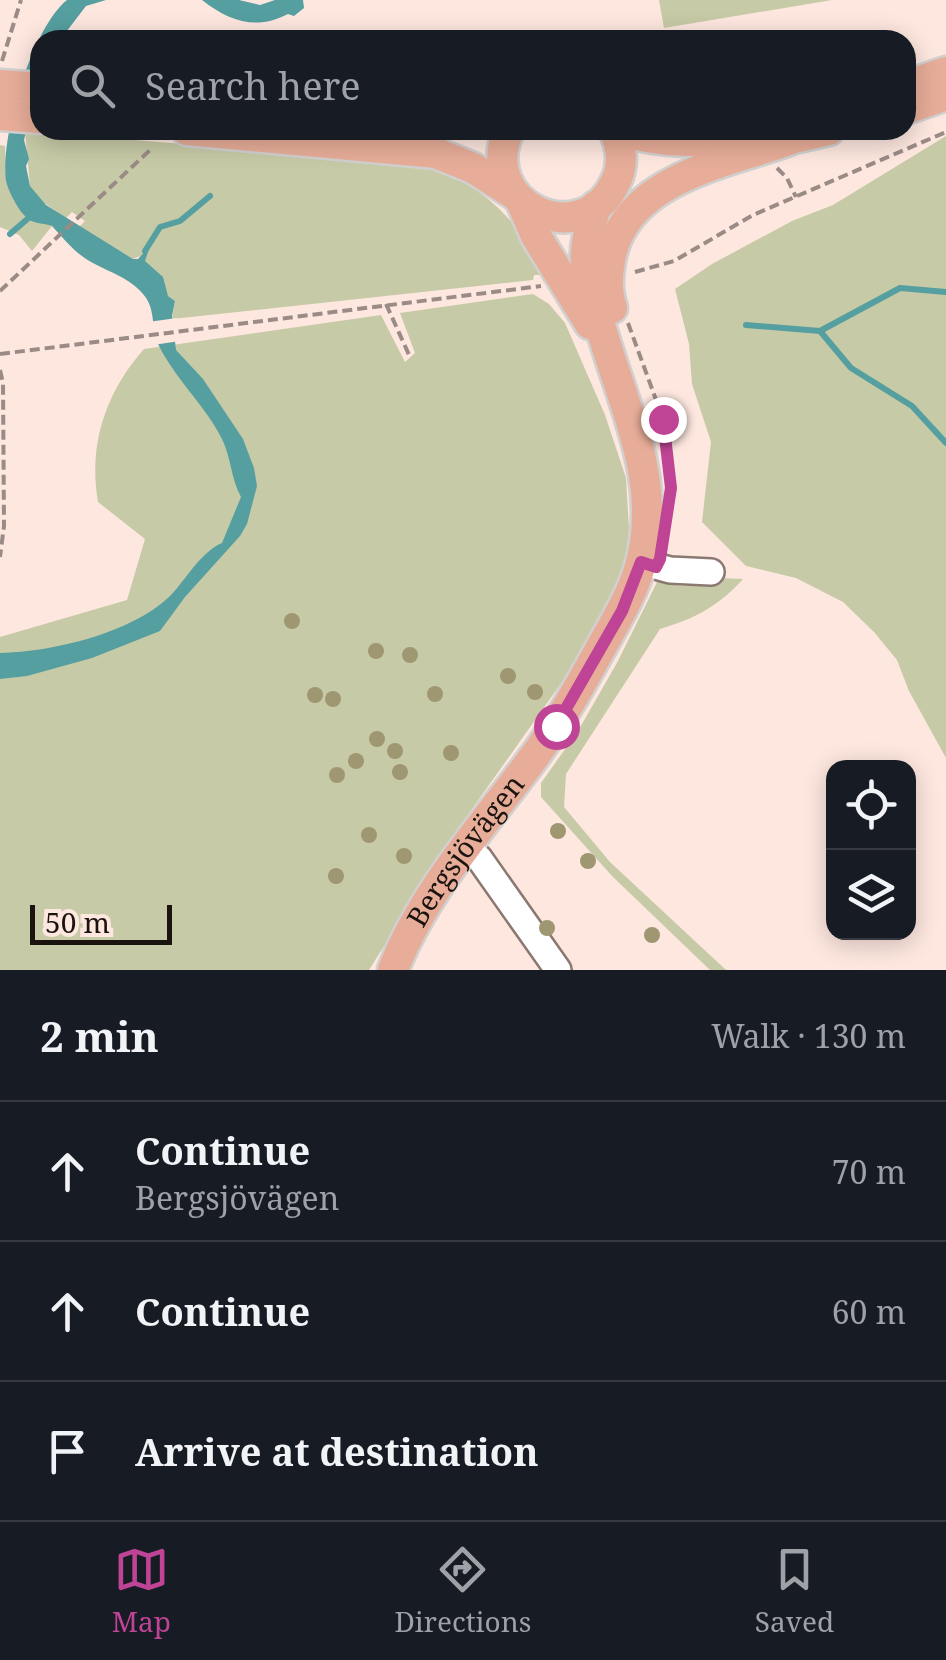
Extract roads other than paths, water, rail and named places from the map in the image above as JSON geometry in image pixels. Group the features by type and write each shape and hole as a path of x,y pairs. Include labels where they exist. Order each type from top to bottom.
{"main road":[{"path":"916,82 946,72"},
{"path":"0,85 30,87"},
{"path":"916,106 946,95"},
{"path":"0,115 30,117"},
{"path":"303,140 420,150 456,159 534,210 561,217 580,214 605,196 668,165 789,140"},
{"name":"Bergsjövägen","path":"507,140 502,159 505,176 559,276 605,348"},
{"name":"Bergsjövägen","path":"618,140 621,161 586,249 586,265 605,348 638,445 648,492 648,521"},
{"name":"Bergsjövägen","path":"393,970 422,913 466,847 556,726 622,611 641,562 656,497 655,453 647,414 610,300 611,250 624,221 660,188 789,140"}],"lane":[{"path":"641,562 670,570 711,572"},
{"path":"466,847 479,858 558,970"}],"water":[{"path":"67,0 106,0 86,6 68,30 44,30"},
{"path":"202,0 239,0 260,5 275,0 303,0 304,8 294,16 288,14 254,23 233,18"},
{"path":"30,61 30,114 24,140 30,186 46,205 133,259 138,259 150,246 145,261 163,277 168,296 175,301 172,316 176,350 203,379 243,439 257,486 240,536 160,631 92,658 27,676 0,679 0,653 43,649 90,638 153,610 206,554 222,543 241,497 222,439 158,344 150,305 143,294 126,279 80,254 52,226 27,218 16,204 7,185 5,162 21,84"}],"waterway":[{"path":"145,251 160,227 180,221 210,196"},
{"path":"10,234 32,215"},
{"path":"746,325 820,331 900,288 946,292"},
{"path":"820,331 851,368 912,406 946,443"}]}
